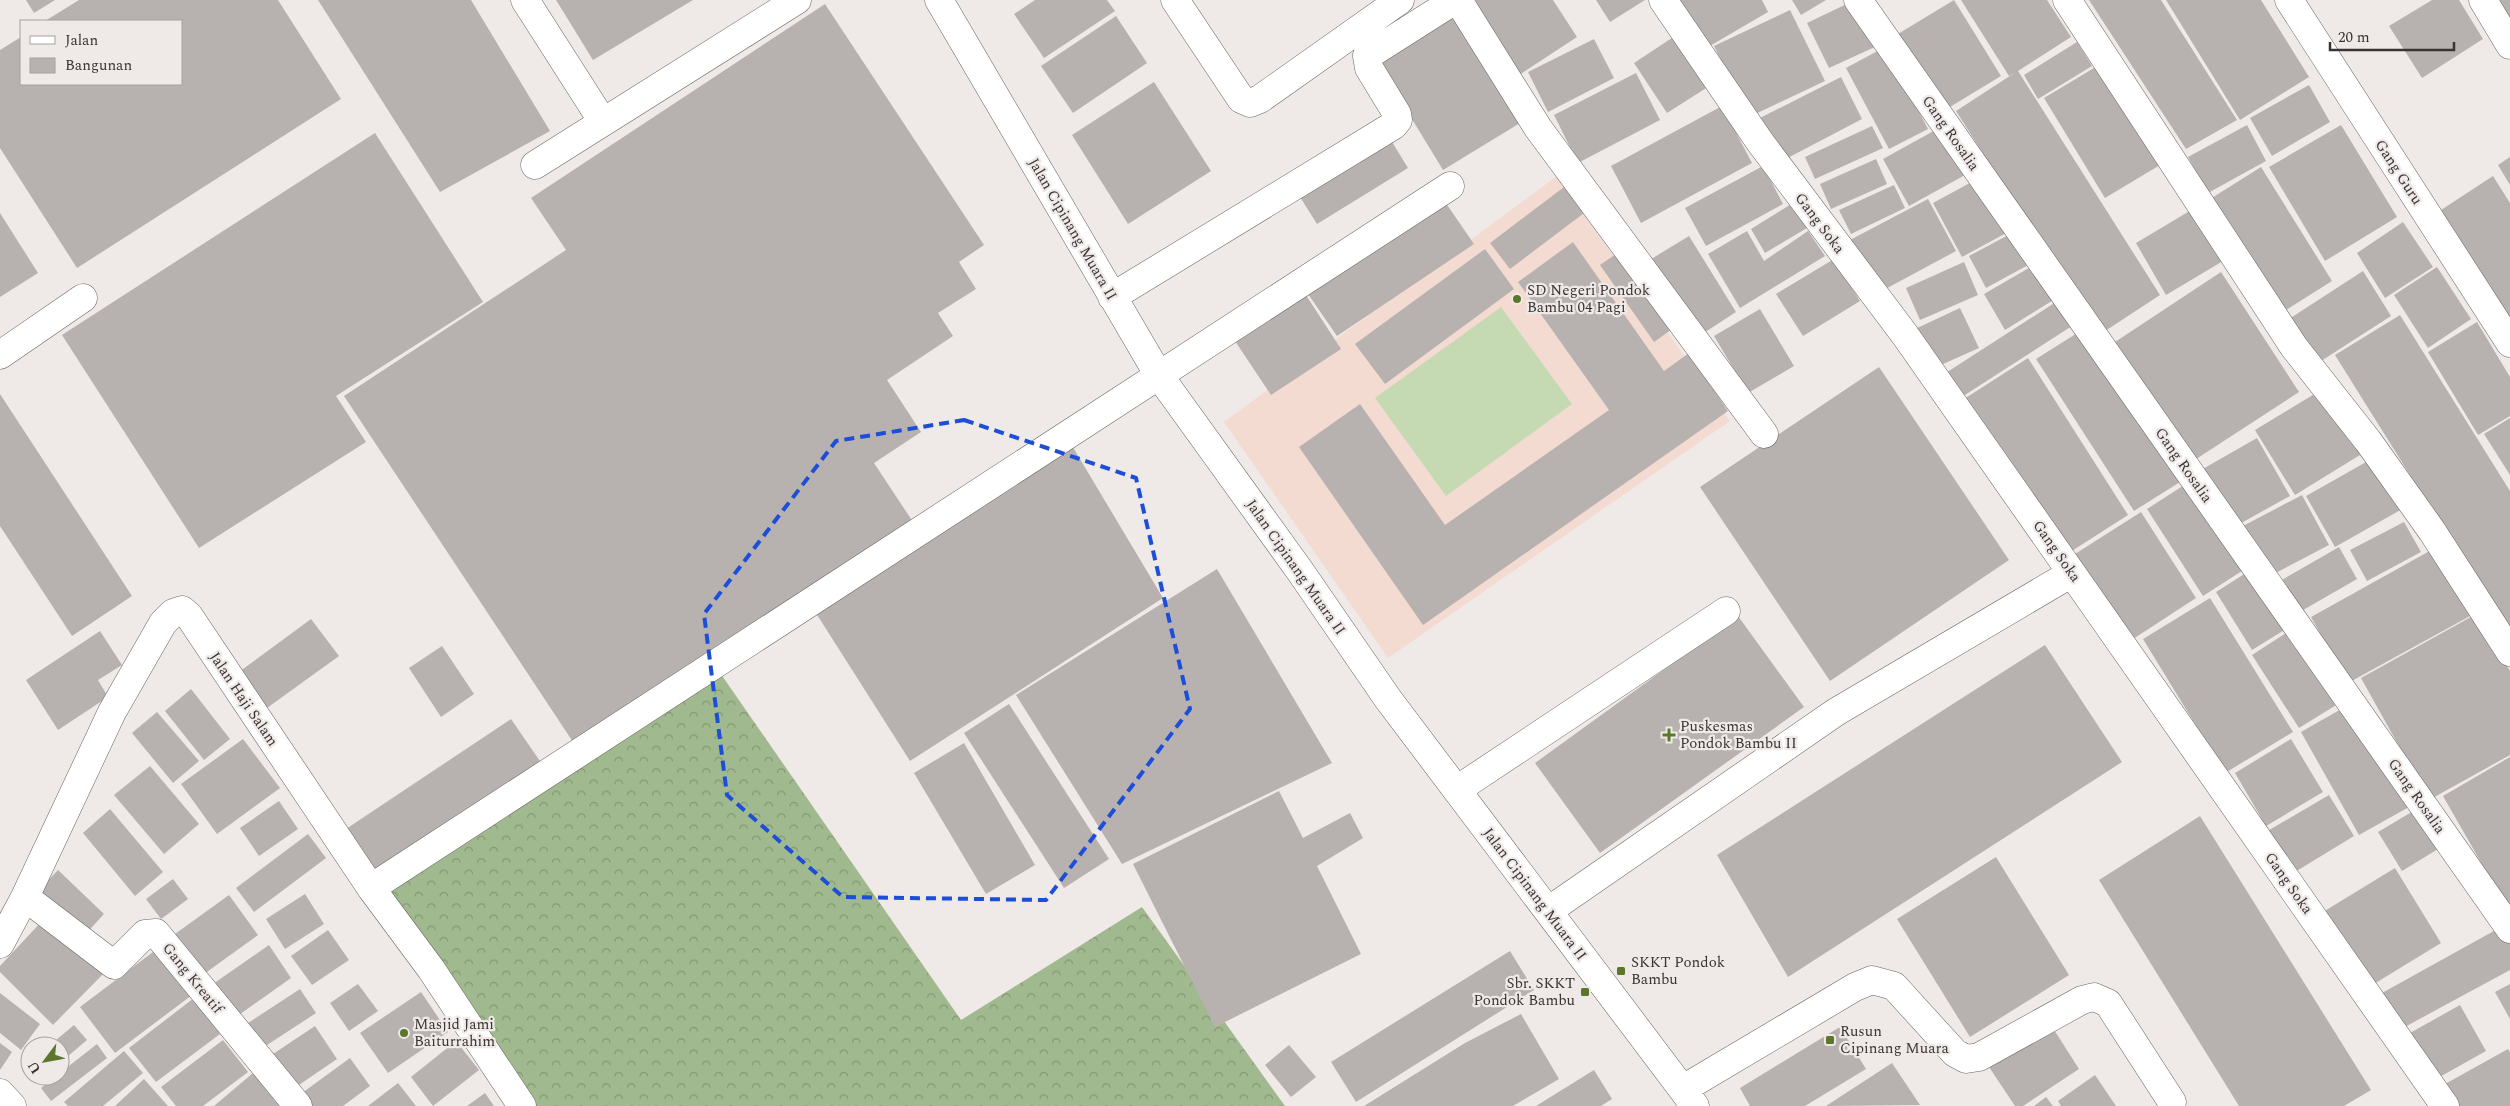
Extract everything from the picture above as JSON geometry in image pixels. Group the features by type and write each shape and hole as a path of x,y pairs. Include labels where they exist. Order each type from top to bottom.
{"street":[{"path":"526,0 603,122"},
{"path":"535,165 797,0"},
{"name":"Jalan Cipinang Muara II","path":"939,0 1158,374 1300,571 1388,699 1689,1098"},
{"path":"1175,0 1241,99 1250,103 1260,99 1400,0"},
{"path":"1112,297 1394,125 1398,120 1397,114 1369,68 1367,56 1457,0 1538,128 1764,434"},
{"name":"Gang Soka","path":"1663,0 1760,142 1905,335 2445,1106"},
{"name":"Gang Rosalia","path":"1858,0 2510,929"},
{"path":"2067,0 2294,347 2368,441 2416,508 2510,652"},
{"name":"Gang Guru","path":"2290,0 2510,343"},
{"path":"2483,0 2510,45"},
{"path":"370,888 1158,374 1450,186"},
{"path":"0,355 83,298"},
{"path":"1548,911 1836,712 2072,572"},
{"name":"Jalan Haji Salam","path":"0,944 25,898 112,712 163,623 173,613 182,610 189,616 370,888 431,969 522,1106"},
{"path":"1458,790 1726,611"},
{"name":"Gang Kreatif","path":"25,898 114,965 145,934 156,933 298,1106"},
{"path":"1689,1098 1855,987 1872,980 1894,986 1955,1053 1966,1059 1979,1057 2082,1000 2094,997 2108,1003 2172,1102"},
{"path":"0,1094 12,1106"}],"highlighted area":[{"path":"964,420 1136,478 1190,709 1046,900 843,897 727,795 704,614 836,441"}],"shaded area":[{"name":"SD Negeri Pondok Bambu 04 Pagi","path":"1557,176 1730,421 1388,658 1224,422"}],"green space":[{"path":"1501,307 1572,404 1446,496 1375,398"},
{"path":"716,667 961,1020 1142,907 1285,1106 533,1106 382,891"}],"building":[{"path":"26,0 55,0 34,13"},
{"path":"79,0 278,0 341,99 77,268 0,148 0,50 20,38 20,85 182,85 182,20 47,20"},
{"path":"318,0 471,0 550,131 440,192"},
{"path":"556,0 693,0 593,60"},
{"path":"1035,0 1107,0 1115,11 1044,58 1014,14"},
{"path":"1473,0 1553,0 1577,37 1519,75"},
{"path":"1596,0 1645,0 1610,22"},
{"path":"1673,0 1762,0 1768,12 1703,50"},
{"path":"1792,0 1826,0 1801,15"},
{"path":"1855,0 1877,46 1829,68 1807,23"},
{"path":"1954,0 2001,76 1940,113 1893,37"},
{"path":"1961,0 2047,0 2071,37 2018,71 2160,295 2099,335 1956,111 2016,72 2009,76"},
{"path":"2089,0 2161,0 2237,120 2186,149"},
{"path":"2166,0 2261,0 2309,77 2240,120"},
{"path":"2432,0 2459,0 2483,39 2422,78 2389,26"},
{"path":"2489,0 2510,0 2510,21"},
{"path":"825,4 984,245 959,262 976,289 938,313 953,336 887,380 921,432 874,463 913,522 575,745 344,396 566,250 531,198"},
{"path":"1459,10 1525,120 1443,170 1376,60"},
{"path":"1790,10 1825,81 1749,117 1714,46"},
{"path":"1116,16 1147,63 1073,113 1041,66"},
{"path":"1681,32 1714,83 1667,113 1634,63"},
{"path":"1594,39 1614,78 1548,112 1528,72"},
{"path":"2077,42 2092,66 2038,99 2024,75"},
{"path":"1885,47 1928,129 1889,149 1846,68"},
{"path":"2099,65 2160,165 2105,198 2044,98"},
{"path":"1636,73 1660,120 1578,163 1554,115"},
{"path":"1841,77 1862,119 1780,162 1758,119"},
{"path":"1154,82 1211,171 1128,224 1072,135"},
{"path":"2309,85 2330,122 2272,156 2250,118"},
{"path":"1722,106 1752,163 1641,223 1611,166"},
{"path":"2247,125 2266,161 2208,193 2188,157"},
{"path":"2341,125 2397,217 2325,261 2269,167"},
{"path":"1872,126 1883,148 1815,179 1805,157"},
{"path":"1939,128 1965,175 1909,206 1883,159"},
{"path":"1386,132 1408,168 1317,224 1295,189"},
{"path":"375,133 483,302 336,396 366,442 199,548 62,335"},
{"path":"2510,157 2510,185 2498,165"},
{"path":"1876,159 1887,184 1831,209 1820,184"},
{"path":"1763,166 1783,204 1706,246 1685,208"},
{"path":"2261,167 2332,281 2278,315 2207,201"},
{"path":"2493,176 2510,203 2510,333 2435,214"},
{"path":"1979,178 2008,232 1962,257 1933,203"},
{"path":"1572,181 1592,207 1510,269 1490,243"},
{"path":"1894,185 1905,208 1851,234 1839,210"},
{"path":"1443,199 1474,244 1337,336 1306,291"},
{"path":"1928,199 1956,251 1878,293 1850,240"},
{"path":"1798,200 1812,225 1765,253 1751,229"},
{"path":"2193,209 2223,261 2166,295 2136,243"},
{"path":"0,213 38,273 0,297"},
{"path":"2403,222 2433,267 2385,298 2357,253"},
{"path":"1747,231 1764,261 1808,231 1825,256 1740,308 1708,254"},
{"path":"2014,232 2030,264 1986,288 1969,256"},
{"path":"1689,236 1736,312 1696,338 1648,261"},
{"path":"1573,242 1664,371 1689,353 1728,411 1423,625 1299,447 1360,404 1445,525 1609,410 1518,282"},
{"path":"1485,249 1514,289 1385,384 1355,344"},
{"path":"1622,250 1675,327 1654,342 1600,265"},
{"path":"1834,259 1860,301 1803,336 1776,294"},
{"path":"1964,262 1978,295 1920,320 1906,288"},
{"path":"2034,265 2055,299 2005,330 1984,294"},
{"path":"2437,267 2471,319 2428,348 2394,295"},
{"path":"2363,271 2391,316 2318,363 2289,319"},
{"path":"2221,272 2299,392 2190,463 2112,344"},
{"path":"1302,289 1341,349 1271,395 1231,335"},
{"path":"2059,300 2075,324 1954,402 1938,378"},
{"path":"1960,308 1979,348 1934,368 1915,329"},
{"path":"1760,309 1794,366 1748,393 1714,336"},
{"path":"2400,315 2510,491 2510,635 2335,355"},
{"path":"2477,322 2510,377 2510,416 2478,435 2428,352"},
{"path":"2082,330 2180,482 2134,511 2036,359"},
{"path":"2028,358 2128,515 2064,556 1964,399"},
{"path":"1879,367 2009,560 1830,681 1700,487"},
{"path":"2321,390 2360,455 2295,495 2255,430"},
{"path":"0,394 132,596 72,636 0,526"},
{"path":"2510,418 2510,475 2484,434"},
{"path":"2257,438 2290,496 2234,527 2201,470"},
{"path":"1068,439 1163,598 910,761 814,610"},
{"path":"2375,457 2404,508 2335,547 2306,496"},
{"path":"2189,482 2245,569 2203,596 2147,509"},
{"path":"2302,495 2329,545 2270,576 2243,526"},
{"path":"2141,512 2196,598 2130,641 2075,554"},
{"path":"2404,522 2421,552 2367,581 2350,550"},
{"path":"2339,547 2357,579 2298,613 2280,581"},
{"path":"2435,548 2472,615 2348,683 2311,617"},
{"path":"1217,569 1332,763 1122,864 1016,695"},
{"path":"2249,571 2286,629 2252,650 2216,592"},
{"path":"2210,598 2293,732 2225,773 2143,639"},
{"path":"2478,613 2510,671 2510,755 2429,800 2361,678"},
{"name":"Puskesmas Pondok Bambu II","path":"1738,616 1804,707 1600,853 1535,763"},
{"path":"311,619 339,656 267,708 239,672"},
{"path":"2294,628 2341,702 2299,728 2252,655"},
{"path":"100,631 122,665 98,680 108,697 58,730 26,680"},
{"path":"2045,645 2122,762 1788,977 1717,855"},
{"path":"442,646 474,694 441,717 409,668"},
{"path":"191,689 230,739 204,760 165,711"},
{"path":"1009,704 1109,859 1064,888 964,733"},
{"path":"2350,704 2409,807 2359,835 2301,732"},
{"path":"157,712 199,761 173,783 132,733"},
{"path":"511,719 544,767 379,877 346,829"},
{"path":"243,739 280,788 217,834 181,784"},
{"path":"2291,739 2323,792 2266,826 2235,773"},
{"path":"964,743 1035,865 986,894 914,773"},
{"path":"2510,757 2510,913 2443,796"},
{"path":"150,766 199,824 164,854 114,795"},
{"path":"1279,791 1303,838 1350,813 1363,838 1317,866 1361,954 1215,1027 1133,864"},
{"path":"2329,795 2354,836 2290,875 2264,833"},
{"path":"279,801 298,829 259,856 240,828"},
{"path":"110,809 163,872 135,896 83,833"},
{"path":"2415,810 2438,849 2402,871 2378,832"},
{"path":"2200,816 2371,1090 2344,1106 2239,1106 2099,880"},
{"path":"308,834 326,858 254,912 236,888"},
{"path":"1996,857 2069,975 1970,1037 1897,919"},
{"path":"2395,868 2441,943 2369,987 2323,912"},
{"path":"58,870 104,914 82,938 35,894"},
{"path":"173,879 188,899 161,919 146,899"},
{"path":"305,894 324,924 285,949 266,919"},
{"path":"229,895 258,935 204,974 175,934"},
{"path":"44,919 105,972 53,1025 0,972 0,966"},
{"path":"2501,927 2510,943 2510,970 2401,1029 2382,993"},
{"path":"328,930 349,960 312,985 291,956"},
{"path":"269,945 291,978 236,1017 213,984"},
{"path":"157,949 192,995 115,1053 80,1007"},
{"path":"1510,951 1534,990 1356,1102 1331,1062"},
{"path":"358,984 378,1011 349,1031 330,1003"},
{"path":"2510,984 2510,1019 2495,992"},
{"path":"300,989 316,1013 261,1049 245,1025"},
{"name":"Masjid Jami Baiturrahim","path":"421,992 448,1032 388,1073 360,1033"},
{"path":"0,993 40,1024 31,1036 20,1036 20,1049 0,1033"},
{"path":"194,998 220,1034 156,1082 129,1048"},
{"path":"2460,1005 2486,1051 2436,1079 2410,1033"},
{"path":"1521,1014 1559,1079 1513,1106 1364,1106 1465,1043"},
{"path":"74,1025 87,1040 70,1054 70,1036 61,1036"},
{"path":"2051,1025 2079,1069 2023,1106 2015,1106 1989,1067"},
{"path":"315,1026 337,1059 293,1089 270,1056"},
{"path":"1840,1027 1866,1069 1805,1106 1750,1106 1740,1088"},
{"path":"223,1040 248,1072 203,1106 176,1106 161,1087"},
{"path":"456,1041 479,1070 433,1106 411,1077"},
{"path":"0,1043 12,1052 0,1070"},
{"path":"97,1044 107,1058 51,1101 41,1088 44,1086 70,1086 70,1065"},
{"path":"1289,1045 1316,1077 1291,1097 1265,1065"},
{"path":"2508,1049 2510,1052 2510,1106 2457,1106 2445,1084"},
{"path":"124,1051 143,1073 103,1106 68,1106 64,1102"},
{"path":"350,1058 370,1086 343,1106 311,1106 302,1093"},
{"path":"1892,1063 1920,1105 1826,1106"},
{"path":"1594,1070 1612,1099 1601,1106 1536,1106"},
{"path":"253,1073 279,1106 214,1106"},
{"path":"2095,1075 2116,1106 2061,1106 2058,1101"},
{"path":"144,1079 168,1106 115,1106"},
{"path":"398,1083 416,1106 368,1106"},
{"path":"485,1093 494,1106 467,1106"},
{"path":"2046,1097 2053,1106 2034,1106"}],"place":[{"name":"SD Negeri Pondok Bambu 04 Pagi","path":"1517,299"},
{"name":"Puskesmas Pondok Bambu II","path":"1669,735"},
{"name":"SKKT Pondok Bambu","path":"1621,971"},
{"name":"Sbr. SKKT Pondok Bambu","path":"1585,992"},
{"name":"Masjid Jami Baiturrahim","path":"404,1033"},
{"name":"Rusun Cipinang Muara","path":"1830,1040"}]}
